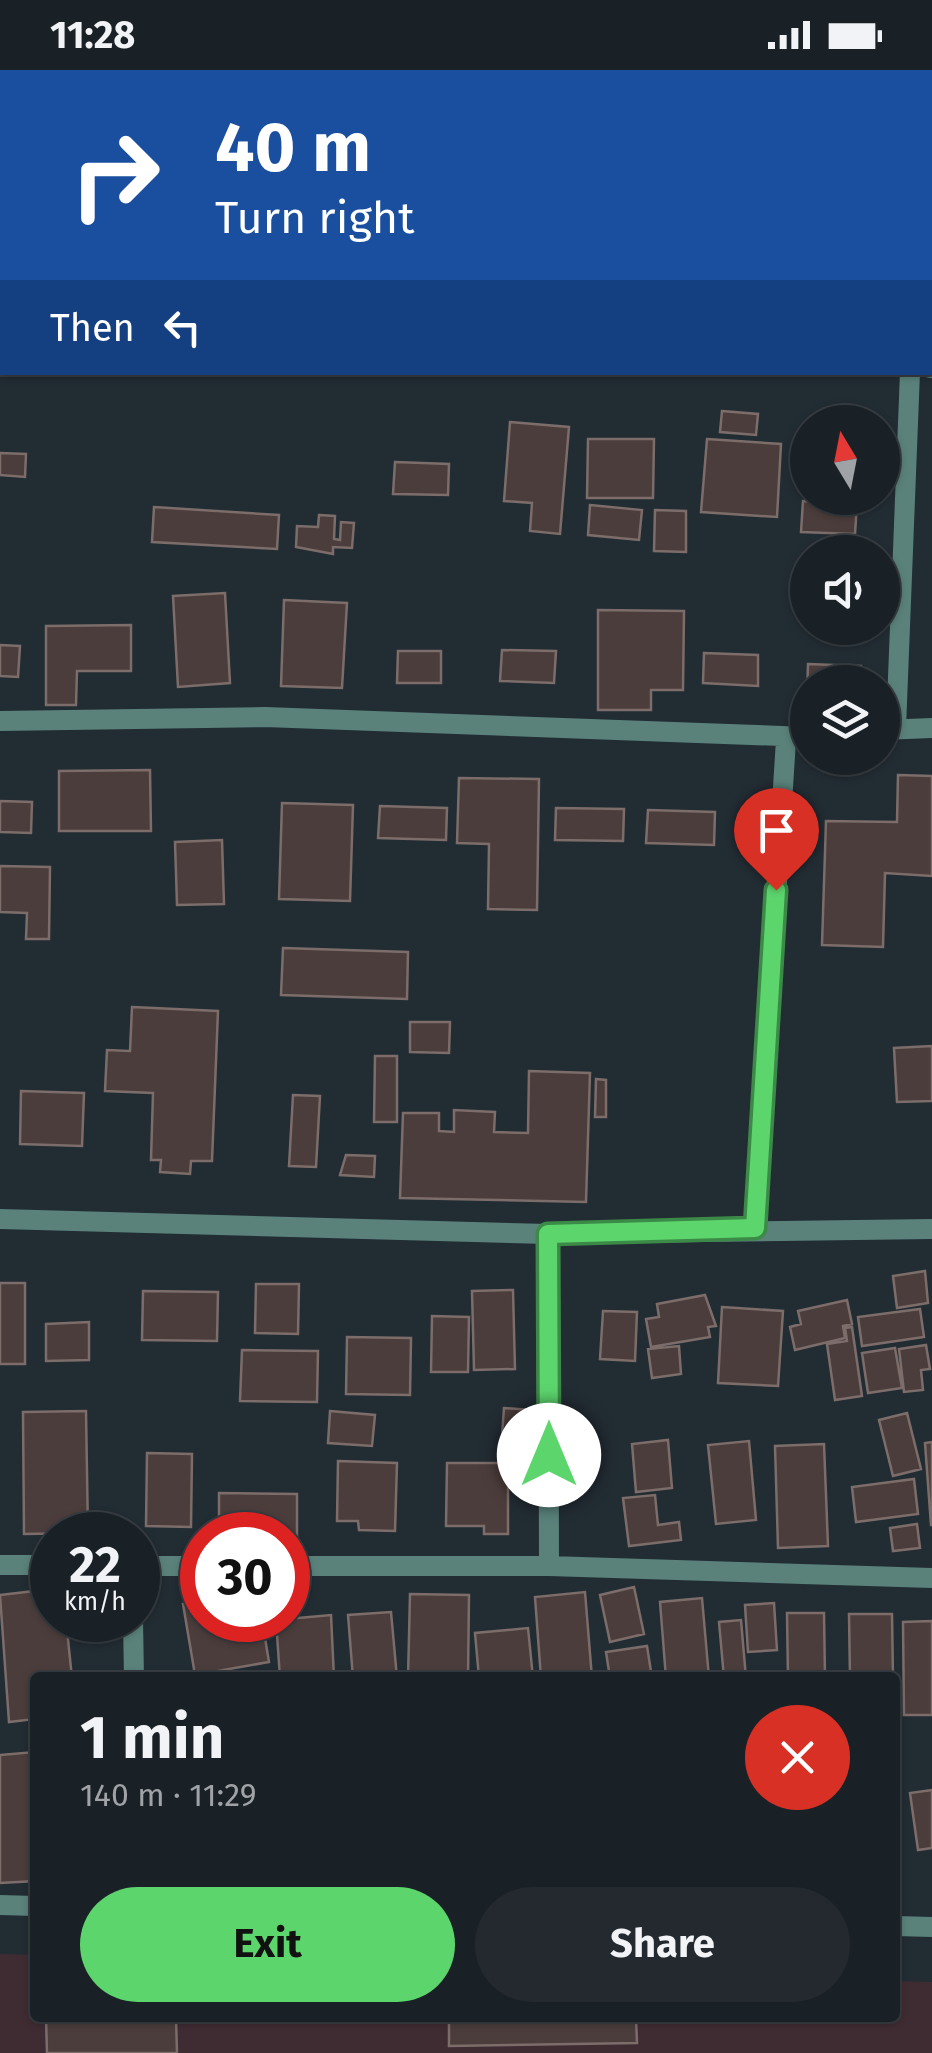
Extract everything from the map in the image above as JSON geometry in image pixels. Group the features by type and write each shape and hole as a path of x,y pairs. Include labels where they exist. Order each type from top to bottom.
{"street":[{"path":"894,665 910,375"},
{"path":"0,721 265,717 790,739"},
{"path":"900,729 932,728"},
{"path":"755,1228 794,775"},
{"path":"0,1218 548,1234 932,1228"},
{"path":"548,1234 549,1566"},
{"path":"0,1566 30,1566"},
{"path":"310,1566 549,1566 932,1578"},
{"path":"133,1642 134,1672"},
{"path":"0,1905 30,1906"},
{"path":"900,1926 932,1926"}],"shaded area":[{"path":"0,1954 30,1955 30,2022 900,2022 900,1981 932,1982 932,2053 0,2053"}],"building":[{"path":"722,411 758,414 756,435 720,432"},
{"path":"510,422 569,427 560,534 530,531 532,503 504,501"},
{"path":"588,439 654,439 653,498 587,498"},
{"path":"707,439 781,444 777,517 701,512"},
{"path":"0,453 26,454 25,477 0,475"},
{"path":"395,462 449,464 448,495 393,494"},
{"path":"590,505 642,510 639,540 588,535"},
{"path":"154,507 279,515 277,549 152,542"},
{"path":"655,510 686,511 686,552 654,551"},
{"path":"319,515 335,516 334,539 340,540 341,522 354,523 352,548 333,547 333,554 296,547 297,526 318,527"},
{"path":"802,515 856,515 855,534 801,532"},
{"path":"225,593 230,683 178,687 173,596"},
{"path":"284,600 347,603 342,688 281,686"},
{"path":"598,610 684,611 683,690 651,690 651,710 598,710"},
{"path":"131,625 131,671 77,671 76,705 46,705 46,626"},
{"path":"0,645 20,646 18,677 0,676"},
{"path":"502,650 556,651 554,683 500,681"},
{"path":"398,651 441,651 441,683 397,683"},
{"path":"704,653 758,655 758,686 703,683"},
{"path":"150,770 151,831 59,831 59,771"},
{"path":"898,775 932,776 932,876 885,873 883,947 822,945 826,821 897,822"},
{"path":"459,778 539,779 537,910 488,909 489,844 457,843"},
{"path":"0,801 32,802 31,833 0,832"},
{"path":"282,803 353,805 350,901 279,899"},
{"path":"380,806 447,808 446,840 378,838"},
{"path":"556,808 624,809 623,841 555,840"},
{"path":"648,810 715,812 714,845 646,843"},
{"path":"222,840 224,904 177,905 175,842"},
{"path":"0,866 50,867 49,939 26,939 27,913 0,912"},
{"path":"283,948 408,952 407,999 281,995"},
{"path":"132,1007 218,1011 212,1161 191,1161 190,1174 160,1172 161,1160 151,1160 153,1093 105,1091 107,1050 130,1051"},
{"path":"410,1022 450,1022 449,1053 410,1052"},
{"path":"932,1046 932,1101 897,1102 894,1048"},
{"path":"375,1056 397,1056 397,1122 374,1122"},
{"path":"529,1071 590,1073 586,1202 400,1198 403,1113 439,1113 439,1131 454,1132 454,1110 495,1112 494,1132 528,1133"},
{"path":"596,1079 606,1080 606,1117 595,1117"},
{"path":"21,1091 84,1093 82,1146 20,1144"},
{"path":"293,1095 320,1096 316,1167 289,1166"},
{"path":"346,1155 375,1156 374,1177 340,1175"},
{"path":"925,1271 928,1303 897,1308 893,1276"},
{"path":"0,1283 25,1283 25,1364 0,1364"},
{"path":"256,1284 299,1284 298,1334 255,1333"},
{"path":"513,1290 515,1369 474,1370 472,1291"},
{"path":"143,1291 218,1292 217,1341 142,1340"},
{"path":"705,1295 716,1326 708,1327 710,1337 651,1347 646,1319 659,1317 657,1304"},
{"path":"847,1300 852,1324 843,1326 845,1338 795,1350 790,1327 801,1324 798,1311"},
{"path":"722,1307 783,1311 778,1386 718,1383"},
{"path":"920,1309 924,1337 862,1346 858,1317"},
{"path":"603,1311 637,1312 635,1361 600,1359"},
{"path":"432,1316 469,1317 468,1372 431,1372"},
{"path":"89,1322 89,1360 46,1361 46,1324"},
{"path":"852,1327 862,1396 835,1400 827,1344 847,1341 845,1328"},
{"path":"347,1337 411,1338 410,1395 346,1394"},
{"path":"926,1345 930,1369 921,1370 923,1390 904,1392 899,1349"},
{"path":"679,1346 681,1374 652,1378 648,1349"},
{"path":"895,1348 902,1388 868,1393 862,1353"},
{"path":"242,1350 318,1351 317,1402 240,1401"},
{"path":"504,1408 531,1410 528,1452 501,1450"},
{"path":"86,1411 88,1512 30,1512 30,1534 24,1534 23,1412"},
{"path":"330,1411 375,1415 372,1446 328,1443"},
{"path":"907,1413 921,1469 893,1476 879,1420"},
{"path":"668,1440 672,1488 636,1492 632,1444"},
{"path":"749,1441 756,1520 716,1524 708,1445"},
{"path":"932,1442 932,1525 931,1525 925,1443"},
{"path":"824,1444 828,1546 778,1548 775,1446"},
{"path":"147,1453 192,1454 191,1512 180,1512 180,1527 160,1526 160,1512 146,1512"},
{"path":"338,1461 397,1463 395,1531 359,1530 358,1521 337,1521"},
{"path":"447,1463 508,1463 508,1534 484,1534 484,1526 446,1526"},
{"path":"914,1479 918,1514 856,1522 852,1487"},
{"path":"219,1493 297,1494 297,1512 219,1512"},
{"path":"655,1495 658,1525 679,1522 681,1540 629,1546 623,1498"},
{"path":"917,1524 920,1548 893,1551 890,1528"},
{"path":"634,1587 644,1634 610,1642 600,1595"},
{"path":"30,1592 30,1642 68,1642 71,1672 30,1672 30,1720 9,1722 0,1595"},
{"path":"585,1592 592,1672 541,1672 535,1597"},
{"path":"410,1594 469,1595 468,1672 408,1672"},
{"path":"702,1598 708,1672 666,1672 660,1602"},
{"path":"774,1603 777,1650 748,1652 745,1605"},
{"path":"391,1612 396,1672 353,1672 348,1615"},
{"path":"787,1613 824,1613 825,1672 788,1672"},
{"path":"849,1614 892,1614 893,1672 850,1672"},
{"path":"331,1615 334,1672 280,1672 278,1642 310,1642 310,1617"},
{"path":"741,1620 745,1672 723,1672 719,1622"},
{"path":"932,1621 932,1715 904,1715 903,1622"},
{"path":"528,1628 532,1672 478,1672 475,1633"},
{"path":"189,1642 266,1642 269,1662 194,1672"},
{"path":"647,1646 651,1672 609,1672 606,1652"},
{"path":"30,1752 30,1881 0,1883 0,1755"},
{"path":"932,1790 932,1848 918,1850 910,1793"},
{"path":"46,2022 176,2022 177,2053 47,2053"},
{"path":"449,2022 636,2022 637,2043 449,2046"}],"route":[{"path":"549,1455 548,1234 755,1228 776,890"}]}
